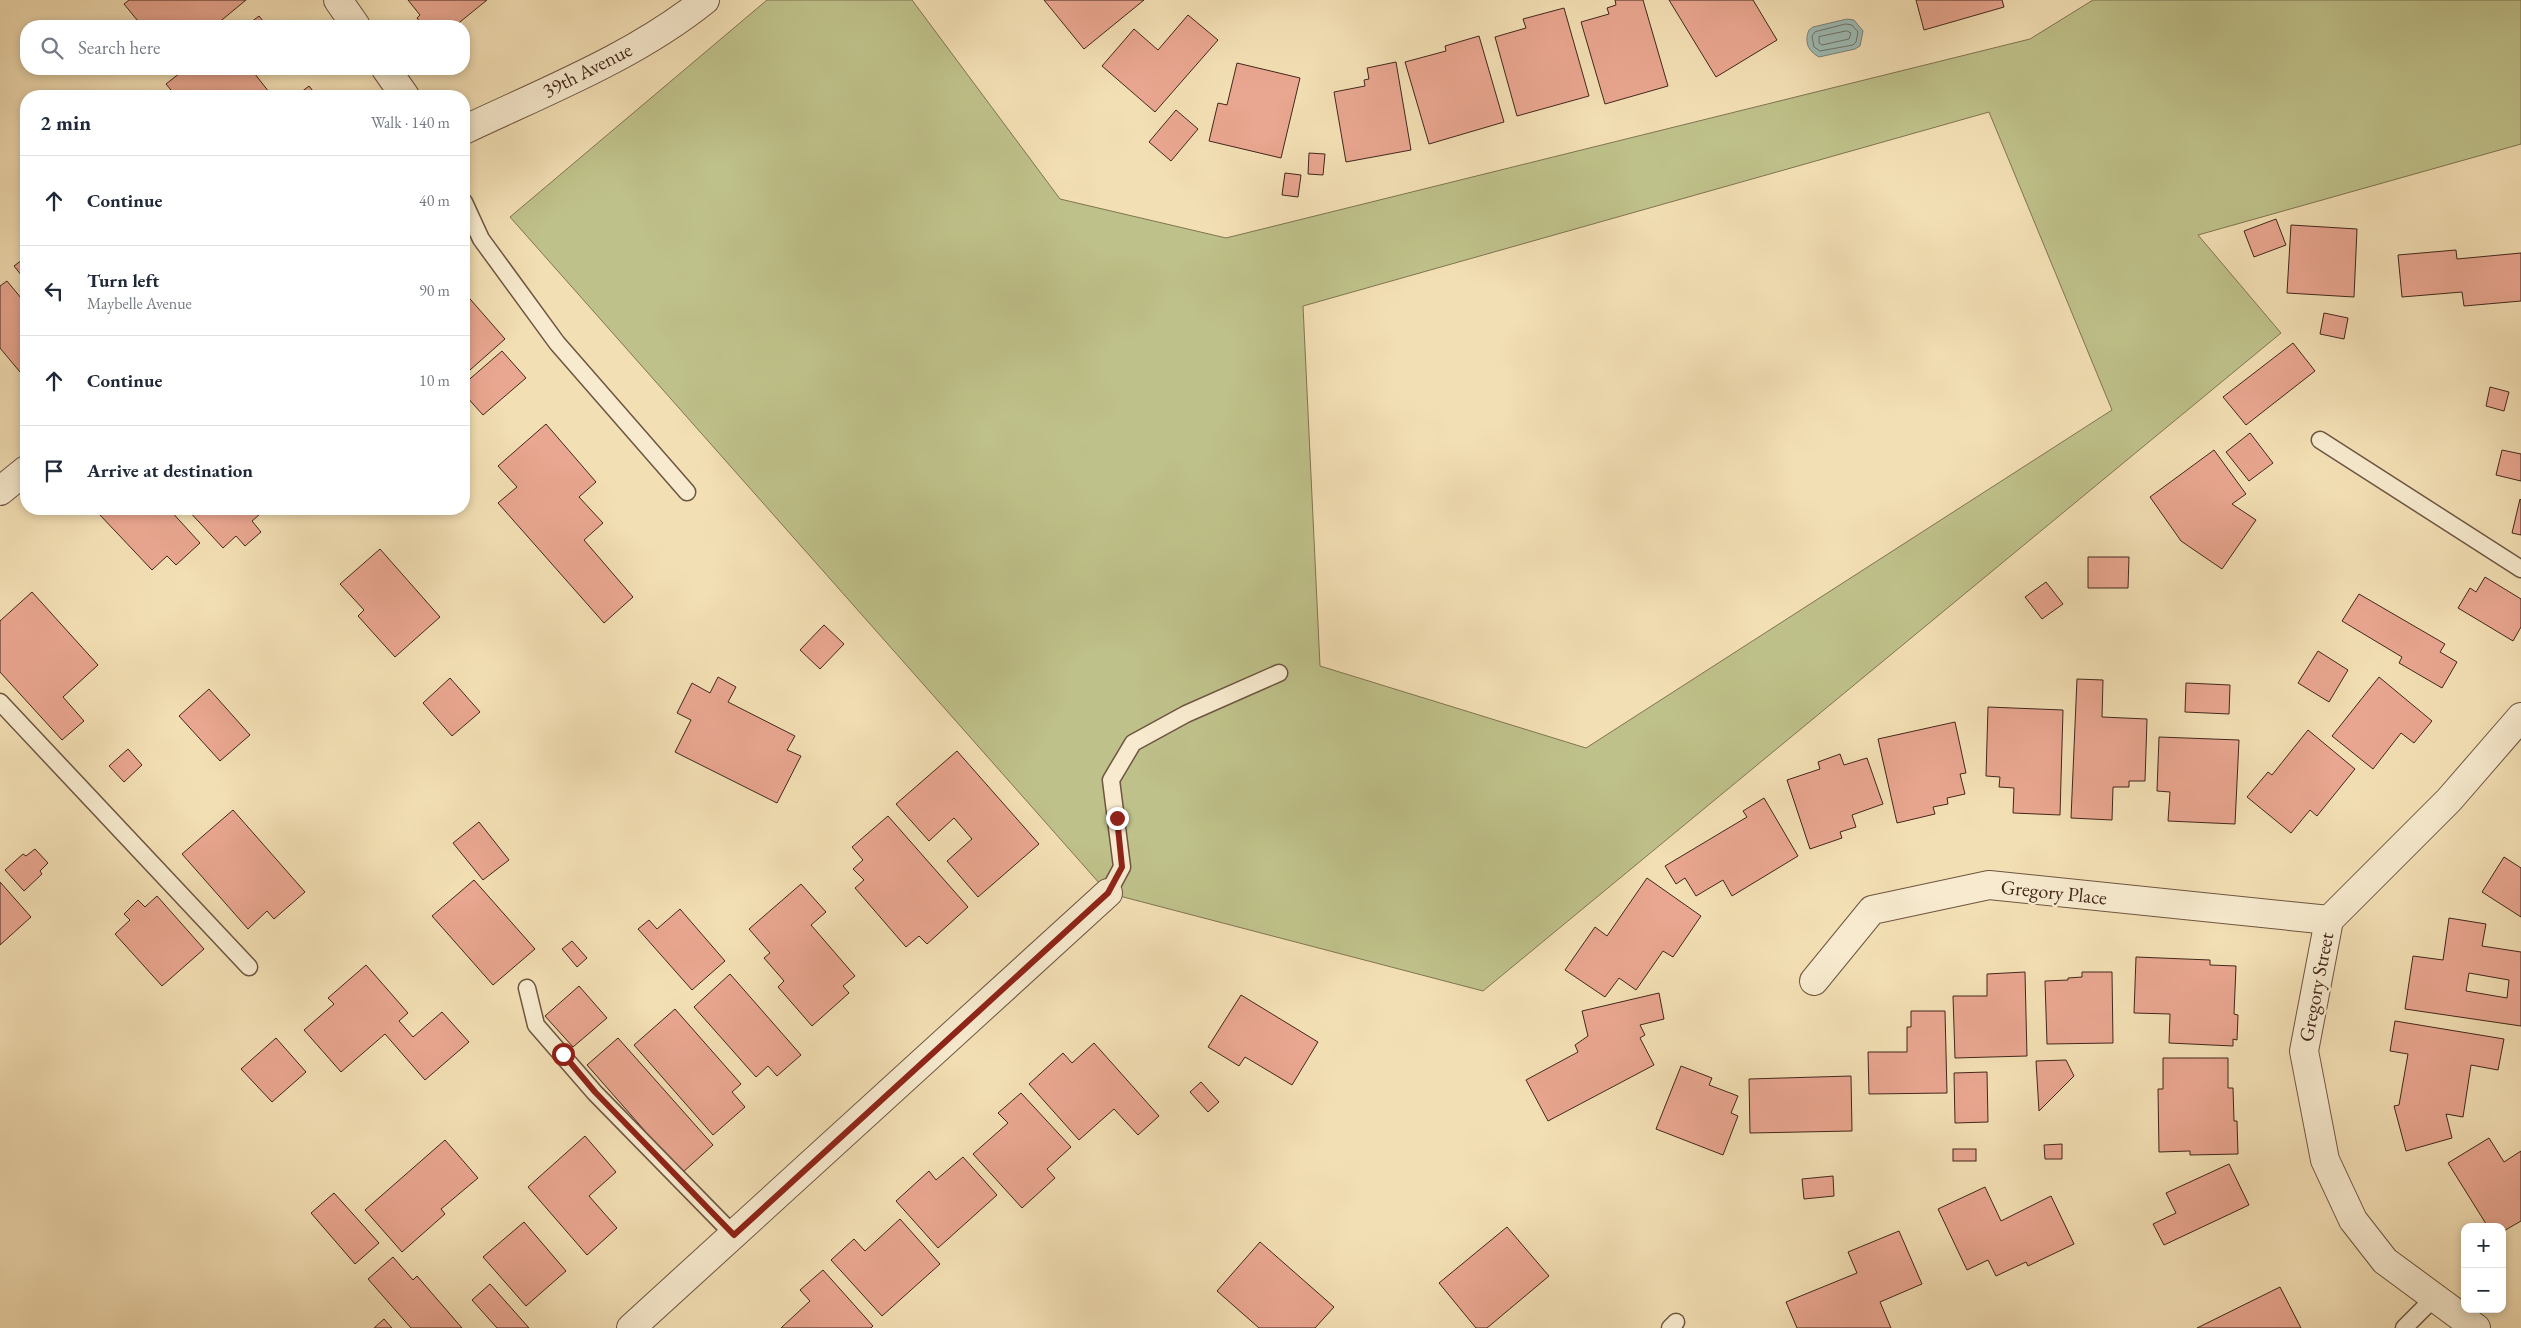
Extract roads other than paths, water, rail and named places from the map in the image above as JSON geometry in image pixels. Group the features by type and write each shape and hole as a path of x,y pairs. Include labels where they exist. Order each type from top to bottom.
{"street":[{"path":"338,0 352,20"},
{"name":"39th Avenue","path":"470,127 595,68 681,19 705,0"},
{"path":"390,75 401,90"},
{"path":"0,492 20,475"},
{"name":"Gregory Street","path":"2476,1328 2385,1261 2352,1220 2325,1160 2304,1051 2329,920 2449,800 2521,717"},
{"name":"Gregory Place","path":"1814,981 1872,910 1989,885 2329,920"},
{"path":"630,1328 1108,893"}],"lane":[{"path":"470,216 480,239 557,342 688,492"},
{"path":"2320,440 2521,569"},
{"path":"1108,893 1122,867 1110,780 1132,743 1186,714 1279,673"},
{"path":"0,702 248,967"},
{"path":"527,988 536,1025 595,1092 734,1235"},
{"path":"2404,1328 2434,1297"}],"water":[{"path":"1847,19 1854,20 1863,31 1860,46 1855,49 1819,57 1812,52 1807,42 1809,30 1813,27"}]}
